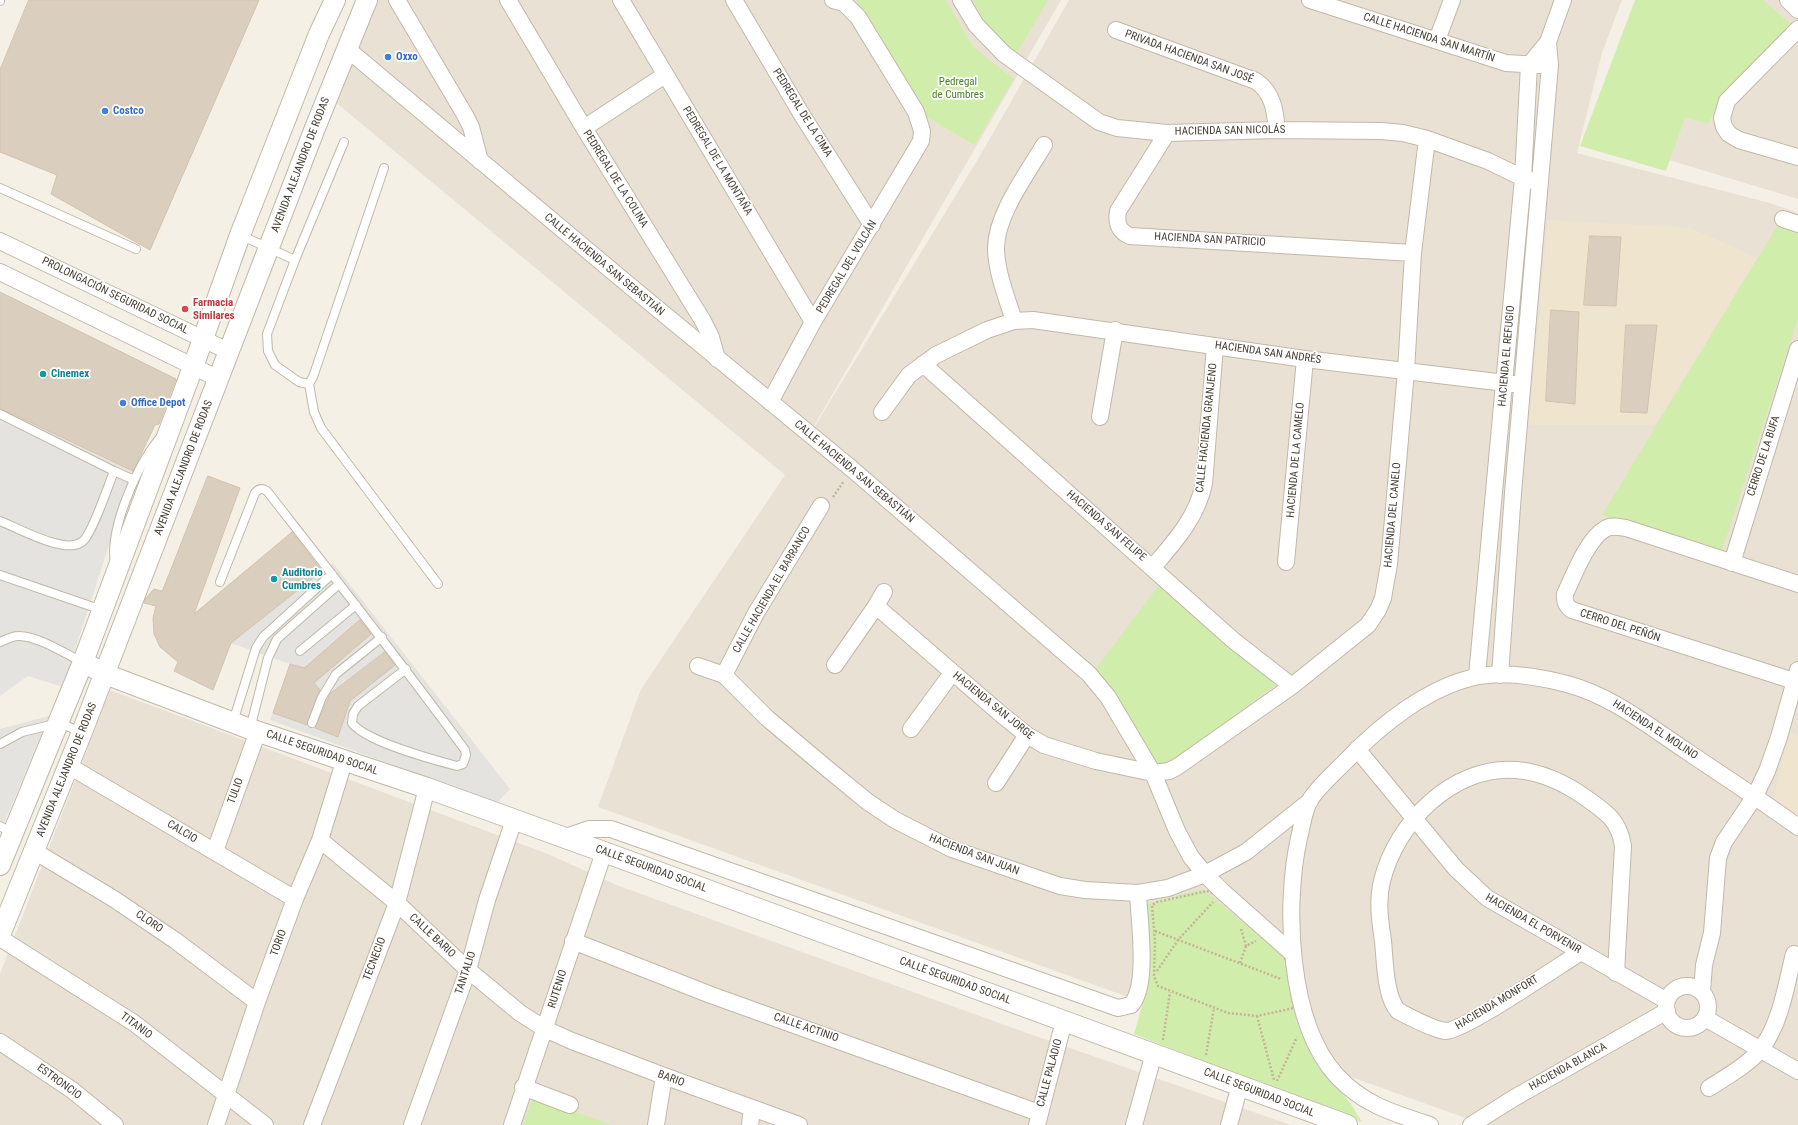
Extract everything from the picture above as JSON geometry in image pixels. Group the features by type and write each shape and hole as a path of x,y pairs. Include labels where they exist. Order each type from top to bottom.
{"street":[{"path":"0,865 6,830 59,723 172,426 240,235 319,34 335,0"},
{"name":"AVENIDA ALEJANDRO DE RODAS","path":"0,935 69,766 230,352 268,248 346,48 367,0"},
{"path":"397,0 465,115 480,161"},
{"name":"PEDREGAL DE LA COLINA","path":"508,0 584,128 703,321 717,359"},
{"name":"PEDREGAL DE LA MONTAÑA","path":"621,0 814,322"},
{"name":"PEDREGAL DE LA CIMA","path":"734,0 802,115 872,225"},
{"name":"PEDREGAL DEL VOLCÁN","path":"770,402 814,322 921,141 922,131 916,112 858,17 844,3 833,0"},
{"name":"HACIENDA SAN NICOLÁS","path":"961,0 976,25 1004,54 1098,122 1117,128 1167,133 1277,130 1381,131 1402,133 1428,139 1488,161 1523,178 1540,183"},
{"name":"CALLE HACIENDA SAN MARTÍN","path":"1310,0 1506,63 1550,65"},
{"path":"1437,40 1452,0"},
{"name":"HACIENDA EL REFUGIO","path":"1477,676 1523,178 1529,65 1548,42 1563,0"},
{"path":"1788,0 1798,10"},
{"path":"1798,29 1727,101 1722,118 1724,127 1729,134 1739,140 1798,156"},
{"name":"PRIVADA HACIENDA SAN JOSÉ","path":"1116,30 1256,81 1264,87 1271,97 1277,130"},
{"name":"HACIENDA EL REFUGIO","path":"1500,674 1522,385 1550,65 1548,42"},
{"name":"CALLE HACIENDA SAN SEBASTIÁN","path":"346,48 717,359 852,469 1089,674 1108,698 1153,773 1177,831 1191,856 1220,894 1293,954"},
{"path":"584,128 665,75"},
{"name":"HACIENDA SAN PATRICIO","path":"1167,133 1118,211 1118,227 1122,233 1130,236 1413,253"},
{"name":"HACIENDA DEL CANELO","path":"1153,773 1169,771 1177,767 1292,686 1368,626 1378,610 1383,598 1389,564 1406,371 1413,253 1428,139"},
{"path":"882,412 909,375 923,364 987,330 1014,321 1000,277 996,250 997,237 1000,224 1012,200 1044,145"},
{"path":"1783,219 1798,224"},
{"name":"PROLONGACIÓN SEGURIDAD SOCIAL","path":"0,240 230,352"},
{"path":"0,272 193,368 219,379"},
{"name":"HACIENDA SAN ANDRÉS","path":"1014,321 1033,320 1115,330 1305,359 1522,385"},
{"path":"1100,417 1115,330"},
{"name":"CALLE HACIENDA GRANJENO","path":"1153,567 1182,532 1201,498 1204,484 1215,346"},
{"name":"CERRO DE LA BUFA","path":"1732,563 1798,349"},
{"name":"HACIENDA DE LA CAMELO","path":"1286,562 1305,359"},
{"name":"HACIENDA SAN FELIPE","path":"923,364 1153,567 1233,640 1292,686"},
{"name":"CALLE HACIENDA EL BARRANCO","path":"724,675 756,613 821,506"},
{"name":"CERRO DEL PEÑÓN","path":"1796,675 1572,610 1566,606 1564,594 1593,539 1606,528 1614,527 1626,528 1798,584"},
{"name":"HACIENDA SAN JORGE","path":"835,665 880,599 952,673 1027,735 1044,745 1096,762 1153,773"},
{"name":"CALLE SEGURIDAD SOCIAL","path":"83,662 105,674 247,727 344,762 428,788 604,852 1240,1085 1326,1122 1347,1125"},
{"path":"698,666 724,675"},
{"path":"911,729 952,673"},
{"name":"HACIENDA EL MOLINO","path":"1430,1125 1386,1111 1363,1099 1335,1074 1325,1060 1308,1029 1294,984 1293,876 1296,850 1310,801 1357,749 1398,714 1420,700 1445,688 1477,676 1500,674 1528,677 1566,684 1597,694 1639,718 1755,796 1798,827"},
{"name":"HACIENDA SAN JUAN","path":"724,675 767,718 824,766 868,802 917,833 952,849 1060,886 1084,890 1138,893 1168,888 1205,874 1246,852 1310,801"},
{"path":"1702,992 1689,986 1682,987 1670,995 1667,1006 1671,1021 1683,1028 1696,1026 1705,1018 1708,1004 1702,992 1704,965 1712,933 1718,858 1724,842 1755,796 1767,771 1779,737 1796,675"},
{"name":"TULIO","path":"215,851 247,727"},
{"path":"996,783 1027,735"},
{"name":"HACIENDA EL PORVENIR","path":"1357,749 1456,869 1487,898 1616,973 1667,1006"},
{"name":"TORIO","path":"216,1125 257,1002 295,899 320,840 344,762"},
{"name":"CALCIO","path":"69,766 295,899"},
{"name":"HACIENDA MONFORT","path":"1580,952 1514,995 1454,1030 1440,1030 1398,1011 1393,1006 1389,990 1379,901 1388,860 1396,844 1414,818 1443,794 1461,782 1500,770 1516,770 1554,779 1569,786 1601,808 1616,823 1621,835 1622,846 1616,973"},
{"name":"TECNECIO","path":"312,1125 397,903 428,788"},
{"name":"TANTALIO","path":"412,1125 468,970 487,900 514,820"},
{"name":"CALLE SEGURIDAD SOCIAL","path":"563,838 589,829 611,829 1109,1006 1118,1008 1131,1005 1147,978"},
{"name":"CALLE BARIO","path":"320,840 397,903 468,970 520,1013 545,1029"},
{"name":"CLORO","path":"34,851 114,899 176,940 257,1002"},
{"name":"RUTENIO","path":"512,1125 523,1087 545,1029 573,941 604,852"},
{"path":"1138,893 1141,965 1147,978"},
{"name":"TITANIO","path":"0,938 134,1023 265,1125"},
{"name":"CALLE ACTINIO","path":"573,941 1038,1119"},
{"path":"1710,1088 1744,1064 1760,1050 1769,1035 1776,1018 1794,954"},
{"name":"HACIENDA BLANCA","path":"1471,1125 1667,1006"},
{"path":"1705,1018 1798,1071"},
{"name":"CALLE PALADIO","path":"1038,1119 1064,1021"},
{"name":"BARIO","path":"545,1029 572,1041 664,1076 799,1125"},
{"name":"ESTRONCIO","path":"0,1042 72,1090 115,1125"},
{"path":"1134,1125 1157,1055"},
{"path":"656,1125 664,1076"},
{"path":"1229,1125 1240,1085"},
{"path":"523,1087 570,1105"},
{"path":"750,1125 752,1108"}],"lane":[{"path":"309,384 299,382 275,365 268,351 267,334 295,260 344,142"},
{"path":"384,168 313,377 309,384 314,412 321,428 438,584"},
{"path":"0,188 136,249"},
{"path":"240,235 295,260"},
{"path":"0,414 134,480"},
{"path":"117,573 114,555 114,539 134,480 146,456 172,426"},
{"path":"0,520 56,544 68,546 84,541 100,508 114,471"},
{"path":"220,582 255,493 260,488 268,491 339,584 382,637 406,669 465,750 466,755 463,764 457,766 420,756 360,732 352,723 353,714 358,706 406,669"},
{"path":"247,727 256,648 263,637 332,574"},
{"path":"0,575 102,610"},
{"path":"247,727 268,658 277,639 339,584"},
{"path":"300,650 356,605"},
{"path":"0,642 18,636 26,637 50,646 83,662"},
{"path":"312,723 322,697 336,674 382,637"},
{"path":"0,744 22,732 59,723 82,732"}],"path":[{"path":"821,506 828,504 852,469"},
{"path":"1147,978 1154,931 1151,909 1152,905 1157,902 1207,891 1220,894 1285,956 1294,984 1294,1008 1296,1014"},
{"path":"1147,978 1178,940 1220,894"},
{"path":"1154,931 1294,984"},
{"path":"1240,963 1246,946 1265,936"},
{"path":"1147,978 1170,992 1228,1013 1257,1016 1294,1008"},
{"path":"1157,1055 1170,992"},
{"path":"1207,1046 1214,1008"},
{"path":"1257,1016 1276,1084 1299,1032"}],"shaded area":[{"path":"378,0 1061,0 799,452 981,154 1069,0 1622,0 1602,53 1577,153 1770,203 1798,213 1798,1125 1485,1125 598,807 641,689 785,475 334,101"},
{"path":"1652,0 1798,0 1798,199 1606,141"},
{"path":"1548,220 1690,228 1757,258 1655,425 1529,425"},
{"path":"0,408 133,471 63,687 28,676 0,696"},
{"path":"333,563 510,789 497,803 270,720 290,664 231,643"},
{"path":"110,690 548,854 619,886 1027,1033 1291,1125 0,1125 0,974"},
{"path":"49,716 0,833 0,729"},
{"path":"1789,733 1798,736 1798,818 1773,801"}],"green space":[{"name":"Pedregal de Cumbres","path":"856,0 946,0 973,47 1014,79 974,145 927,117"},
{"path":"973,0 1048,0 1016,55 990,31"},
{"path":"1635,0 1763,0 1791,24 1721,99 1708,124 1685,117 1666,171 1580,146"},
{"path":"1779,223 1798,231 1798,319 1721,554 1602,515"},
{"path":"1159,585 1276,684 1164,771 1150,772 1095,670"},
{"path":"1202,889 1282,954 1297,1019 1323,1071 1351,1104 1362,1122 1134,1034 1146,992 1147,933 1143,905"},
{"path":"533,1097 612,1125 523,1125"}],"building":[{"name":"Costco","path":"29,0 259,0 150,250 51,194 57,175 0,152 0,70"},
{"path":"1590,236 1621,237 1616,306 1584,305"},
{"path":"0,292 176,379 159,424 155,425 133,471 0,408"},
{"path":"1551,310 1579,312 1575,404 1546,401"},
{"path":"1626,325 1657,325 1647,413 1621,412"},
{"name":"Auditorio Cumbres","path":"208,476 240,488 194,614 292,532 322,571 231,643 213,690 174,671 178,662 160,647 154,634 153,618 156,606 144,603 146,598 154,589 162,591"},
{"path":"360,620 371,634 314,683 320,690 307,725 273,713 290,664 304,668"},
{"path":"385,652 395,665 350,701 338,737 315,728 330,694"}],"place":[{"name":"Oxxo","path":"388,57"},
{"name":"Costco","path":"105,111"},
{"name":"Farmacia Similares","path":"185,309"},
{"name":"Cinemex","path":"43,374"},
{"name":"Office Depot","path":"123,403"},
{"name":"Auditorio Cumbres","path":"274,579"}]}
